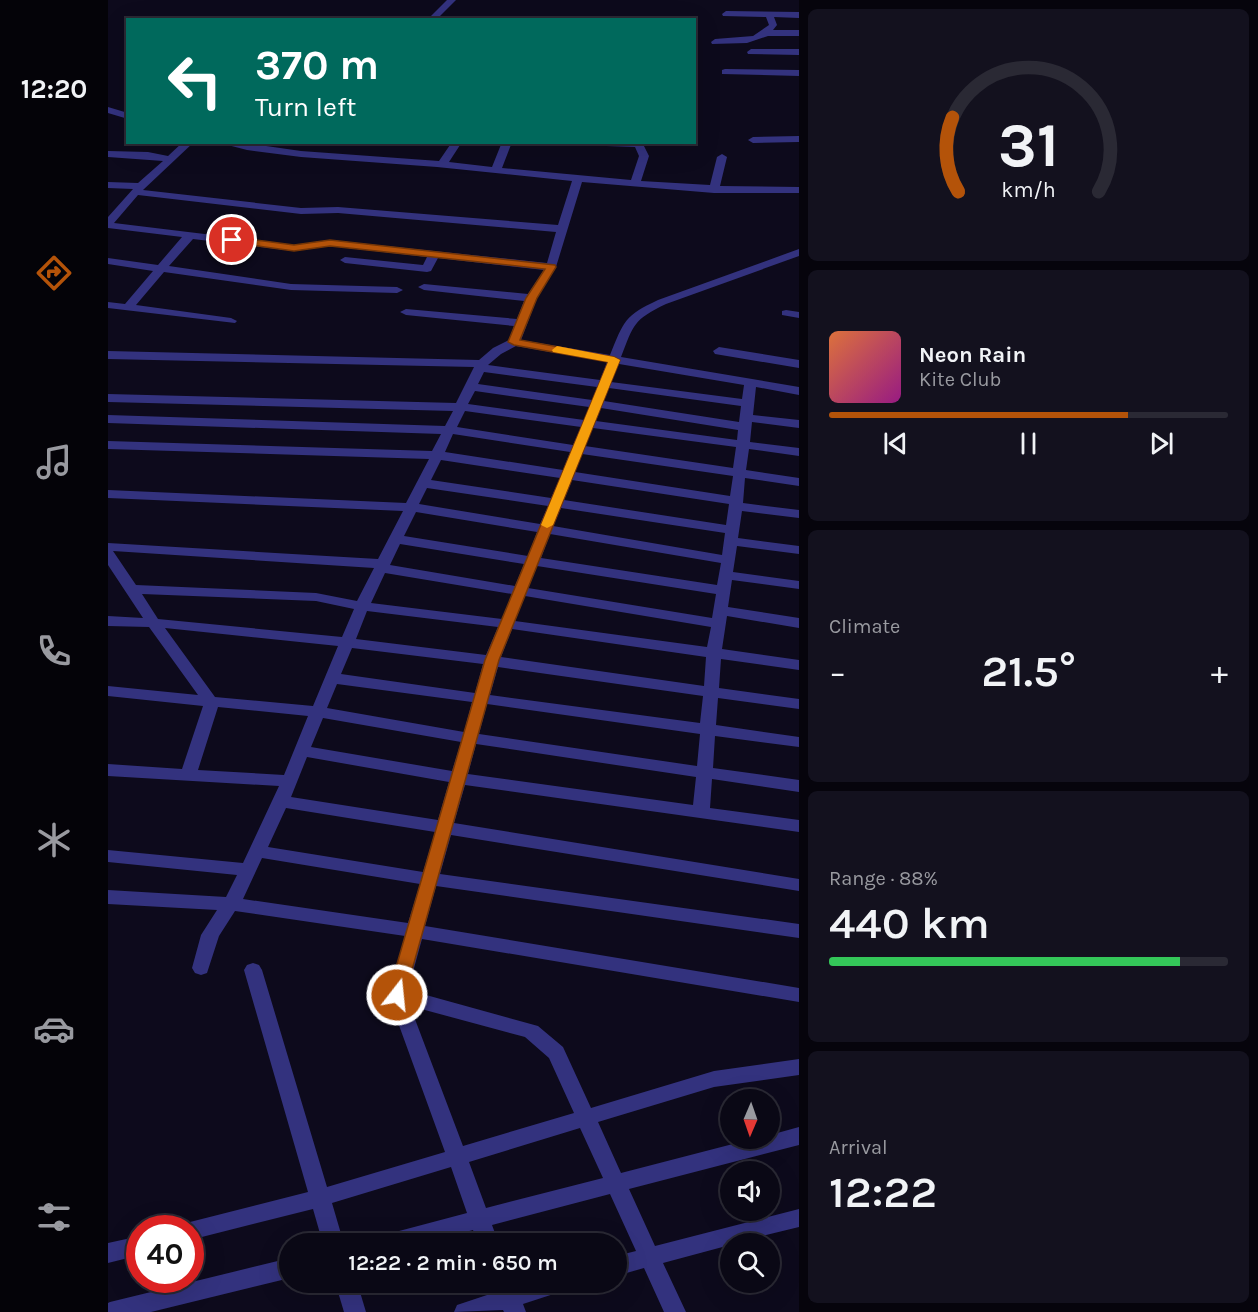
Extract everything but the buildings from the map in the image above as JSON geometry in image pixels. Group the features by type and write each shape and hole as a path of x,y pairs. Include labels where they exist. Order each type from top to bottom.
{"street":[{"path":"433,18 452,0"},
{"path":"726,14 799,15"},
{"path":"715,42 742,41 767,33 773,25 769,14"},
{"path":"731,33 799,33"},
{"path":"751,52 799,52"},
{"path":"725,72 799,73"},
{"path":"108,110 126,115"},
{"path":"753,140 799,139"},
{"path":"110,220 138,189 187,144"},
{"path":"237,144 635,184 714,190 799,190"},
{"path":"310,153 317,144"},
{"path":"442,165 456,144"},
{"path":"496,170 506,144"},
{"path":"606,144 638,144 644,156 635,184"},
{"path":"108,154 148,155 169,159"},
{"path":"714,190 722,158"},
{"path":"514,342 531,298 551,267 578,178"},
{"path":"108,185 301,211 338,210 562,229"},
{"path":"110,220 190,235 294,248 330,243 551,267"},
{"path":"128,307 190,235"},
{"path":"485,1233 397,995 492,660 630,321 641,312 662,302 799,252"},
{"path":"345,260 427,269 434,254"},
{"path":"108,261 291,287 397,290"},
{"path":"424,287 531,298"},
{"path":"108,305 231,321"},
{"path":"406,312 522,322"},
{"path":"786,313 799,315"},
{"path":"201,968 210,934 230,904 281,801 362,606 481,366 497,351 514,342 799,391"},
{"path":"718,351 799,364"},
{"path":"108,355 481,366 605,384 746,416"},
{"path":"701,812 714,653 728,568 750,383"},
{"path":"470,387 597,404 746,416 799,424"},
{"path":"108,398 461,407 799,453"},
{"path":"108,419 449,430 577,451 799,482"},
{"path":"108,445 437,455 799,514"},
{"path":"423,483 556,502 799,550"},
{"path":"108,494 412,507 546,528 799,585"},
{"path":"396,538 724,591"},
{"path":"108,547 382,566 519,592 721,618 799,623"},
{"path":"108,554 153,622 212,702"},
{"path":"131,589 316,597 362,606 799,665"},
{"path":"108,621 153,622 347,642 492,660 799,704"},
{"path":"332,678 799,742"},
{"path":"108,691 318,712 469,738 799,786"},
{"path":"188,776 212,702"},
{"path":"303,751 458,778 799,826"},
{"path":"108,770 290,781"},
{"path":"281,801 799,885"},
{"path":"257,851 429,879 799,931"},
{"path":"108,856 248,870"},
{"path":"108,897 230,904 799,995"},
{"path":"253,970 331,1233"},
{"path":"397,995 531,1031 556,1053 675,1312"},
{"path":"204,1228 320,1198 585,1116 714,1079 799,1067"},
{"path":"423,1233 799,1136"},
{"path":"627,1263 799,1218"},
{"path":"108,1253 126,1248"},
{"path":"110,1312 279,1271"},
{"path":"349,1293 355,1312"},
{"path":"465,1312 509,1297"}],"slow traffic":[{"path":"547,525 614,360 557,350"}],"route":[{"path":"232,240 294,248 330,243 551,267 531,298 514,342 614,360 492,660 397,995"}]}
